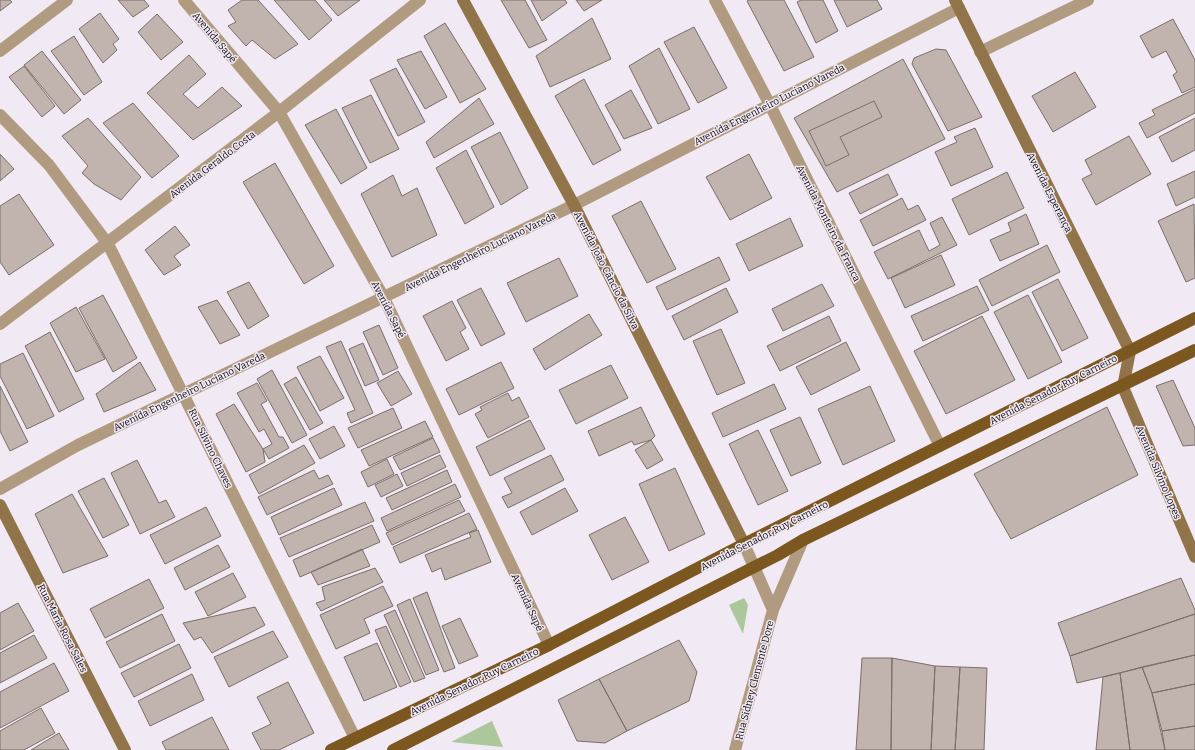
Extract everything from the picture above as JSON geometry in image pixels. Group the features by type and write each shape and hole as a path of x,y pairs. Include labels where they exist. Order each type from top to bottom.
{"main road":[{"name":"Avenida João Câncio da Silva","path":"463,0 480,28 574,205 744,544"},
{"name":"Avenida Esperança","path":"957,4 1130,351"},
{"name":"Avenida Senador Ruy Carneiro","path":"331,750 549,645 744,544 1195,318"},
{"path":"393,750 755,566 803,540 1195,350"},
{"path":"1123,386 1130,351"},
{"name":"Avenida Silvino Lopes","path":"1123,386 1193,549"},
{"name":"Rua Maria Rosa Sales","path":"0,505 126,750"}],"street":[{"path":"0,52 67,0"},
{"name":"Avenida Sapé","path":"184,0 279,112 384,298 549,645"},
{"name":"Avenida Geraldo Costa","path":"0,324 108,244 279,112 420,0"},
{"name":"Avenida Monteiro da Franca","path":"716,0 940,446"},
{"path":"980,52 1088,0"},
{"name":"Avenida Engenheiro Luciano Vareda","path":"0,489 78,445 574,205 957,4"},
{"name":"Rua Silvino Chaves","path":"0,115 48,165 108,244 184,393 354,738"},
{"name":"Rua Sidney Clemente Dore","path":"735,750 773,610 803,540"},
{"name":"Rua Sidney Clemente Dore","path":"744,544 755,566 773,610"}],"green space":[{"path":"744,598 748,605 743,634 729,605"},
{"path":"492,721 503,747 451,742"}],"building":[{"path":"0,0 10,0 12,2 0,11"},
{"path":"118,0 144,0 149,6 133,17"},
{"path":"242,0 258,0 298,44 275,59 252,40 246,46 228,26 236,22 228,10"},
{"path":"274,0 315,0 332,20 309,40"},
{"path":"324,0 360,0 338,16"},
{"path":"501,0 525,0 547,40 529,48"},
{"path":"531,0 565,0 567,3 542,21"},
{"path":"576,0 602,0 584,11"},
{"path":"784,0 814,57 784,71 747,1"},
{"path":"801,0 823,0 838,31 816,43 797,2"},
{"path":"834,0 877,0 882,9 847,27"},
{"path":"100,13 119,39 113,44 117,50 103,63 79,29"},
{"path":"157,14 183,42 161,60 138,32"},
{"path":"592,18 611,59 550,87 536,56"},
{"path":"1173,19 1195,60 1195,87 1182,93 1173,75 1177,72 1166,51 1152,58 1140,36"},
{"path":"445,23 486,89 460,103 424,36"},
{"path":"694,27 727,88 698,103 664,42"},
{"path":"74,36 102,82 84,95 51,51"},
{"path":"659,48 690,109 658,124 629,66"},
{"path":"936,49 946,50 982,117 948,131 912,64 914,58"},
{"path":"42,51 81,100 64,114 24,65"},
{"path":"421,51 447,97 425,109 397,60"},
{"path":"189,55 206,74 183,94 198,108 222,87 242,106 193,140 147,93"},
{"path":"903,59 945,139 837,192 794,118"},
{"path":"24,66 55,106 42,117 9,77"},
{"path":"396,68 425,122 398,136 370,80"},
{"path":"1075,72 1096,107 1053,132 1032,96"},
{"path":"584,79 621,150 593,165 555,96"},
{"path":"1195,89 1195,113 1147,138 1139,123 1155,115 1152,110"},
{"path":"631,90 652,128 624,139 605,105"},
{"path":"371,95 399,149 370,163 342,108"},
{"path":"479,98 494,124 434,158 426,142"},
{"path":"874,101 882,117 840,137 849,155 826,166 809,131"},
{"path":"133,103 179,156 152,178 103,123"},
{"path":"336,109 367,168 341,184 305,125"},
{"path":"88,118 141,177 121,200 94,184 82,173 88,166 62,136"},
{"path":"1195,118 1195,150 1172,162 1159,137"},
{"path":"975,128 993,167 951,186 935,152 957,142 954,137"},
{"path":"500,132 528,188 501,205 471,147"},
{"path":"1129,136 1151,174 1096,205 1082,179 1092,174 1085,160"},
{"path":"466,150 494,207 465,224 436,168"},
{"path":"0,154 14,169 0,181"},
{"path":"749,154 772,198 730,220 706,177"},
{"path":"275,163 334,266 304,284 243,182"},
{"path":"1195,171 1195,197 1176,206 1167,184"},
{"path":"1007,172 1024,208 969,235 952,199"},
{"path":"888,174 898,195 860,214 849,193"},
{"path":"393,175 402,196 417,188 437,235 392,257 361,194"},
{"path":"19,194 54,245 9,275 0,262 0,206"},
{"path":"902,198 908,210 918,205 926,220 873,246 860,220"},
{"path":"641,201 676,269 647,283 612,216"},
{"path":"1194,204 1195,278 1186,282 1158,221"},
{"path":"1026,214 1039,244 1000,261 990,240 1011,231 1008,223"},
{"path":"942,217 957,245 888,279 874,252 919,230 929,251 940,245 930,223"},
{"path":"790,218 803,246 749,271 736,244"},
{"path":"175,226 190,245 174,256 181,265 164,275 145,250"},
{"path":"1047,245 1060,272 992,306 979,280"},
{"path":"941,255 955,285 905,308 891,278"},
{"path":"719,257 730,280 667,310 656,287"},
{"path":"559,258 578,296 526,322 507,283"},
{"path":"1058,279 1088,338 1062,351 1032,292"},
{"path":"249,282 269,316 248,329 227,292"},
{"path":"822,284 834,306 783,331 772,309"},
{"path":"977,286 989,310 923,341 911,316"},
{"path":"481,288 505,334 481,346 457,300"},
{"path":"726,288 738,312 684,340 672,316"},
{"path":"103,295 137,358 113,372 79,308"},
{"path":"1028,295 1062,362 1028,379 994,312"},
{"path":"217,300 240,335 220,344 198,307"},
{"path":"452,301 466,328 460,332 469,349 446,361 423,316"},
{"path":"76,307 105,359 76,372 50,323"},
{"path":"589,314 602,335 545,370 533,349"},
{"path":"829,316 841,341 780,371 767,346"},
{"path":"982,316 1015,380 946,414 914,351"},
{"path":"379,325 398,368 383,375 363,332"},
{"path":"721,329 745,383 717,395 693,341"},
{"path":"50,332 84,399 59,412 25,346"},
{"path":"341,341 373,413 351,423 347,413 355,410 326,347"},
{"path":"846,342 860,370 811,395 796,367"},
{"path":"363,343 379,380 365,386 349,349"},
{"path":"23,353 54,416 27,429 0,376 0,364"},
{"path":"320,356 344,398 320,411 297,367"},
{"path":"140,362 156,390 104,412 96,394"},
{"path":"501,362 514,388 459,415 446,389"},
{"path":"611,365 628,398 576,424 559,390"},
{"path":"272,370 307,435 292,443 257,379"},
{"path":"398,371 412,394 391,406 377,383"},
{"path":"296,377 323,423 310,430 284,384"},
{"path":"1173,380 1195,428 1195,445 1183,446 1156,386"},
{"path":"257,383 267,401 261,404 279,437 283,437 289,448 269,459 263,449 272,444 264,429 259,432 237,393"},
{"path":"774,384 786,409 723,437 712,413"},
{"path":"0,386 28,442 10,451 0,431"},
{"path":"870,386 895,441 843,465 818,409"},
{"path":"508,393 512,401 519,397 529,417 488,438 475,414 482,410 480,407"},
{"path":"234,404 263,449 265,462 246,472 216,414"},
{"path":"641,407 655,436 651,440 634,445 632,441 599,456 588,431"},
{"path":"1107,407 1138,475 1011,539 974,474"},
{"path":"393,408 402,428 358,448 348,428"},
{"path":"800,417 821,463 791,476 770,430"},
{"path":"530,420 545,449 490,476 476,447"},
{"path":"425,421 433,437 369,466 361,450"},
{"path":"334,426 345,446 320,459 309,439"},
{"path":"758,430 788,491 758,505 729,444"},
{"path":"433,438 440,452 400,470 393,457"},
{"path":"651,440 663,460 647,469 635,450"},
{"path":"304,445 315,463 259,494 249,475"},
{"path":"440,455 446,467 407,486 401,473"},
{"path":"551,455 564,480 508,508 502,497 512,493 504,478"},
{"path":"387,459 394,474 368,487 361,472"},
{"path":"137,460 159,503 166,500 175,517 140,534 111,473"},
{"path":"675,468 705,534 669,551 639,484"},
{"path":"314,470 319,479 328,475 333,484 267,515 258,497"},
{"path":"447,470 452,482 392,510 386,498"},
{"path":"397,474 403,486 381,497 375,485"},
{"path":"104,478 129,525 103,538 78,491"},
{"path":"455,484 461,497 387,531 381,518"},
{"path":"334,488 342,505 279,535 271,517"},
{"path":"565,488 578,511 532,535 520,512"},
{"path":"72,494 108,556 63,573 35,514"},
{"path":"459,500 465,511 392,545 386,533"},
{"path":"365,502 374,521 289,557 280,538"},
{"path":"206,507 221,536 165,564 150,535"},
{"path":"469,513 477,529 400,563 393,547"},
{"path":"625,517 649,562 612,580 589,535"},
{"path":"372,525 380,542 300,577 293,560"},
{"path":"478,530 491,562 445,580 441,568 432,572 425,555 471,537 469,533"},
{"path":"218,545 230,567 185,590 174,568"},
{"path":"362,549 370,566 318,585 311,572"},
{"path":"375,568 383,582 321,611 316,603 325,600 322,587"},
{"path":"233,573 246,597 208,616 195,592"},
{"path":"1181,578 1195,610 1195,614 1070,656 1058,623"},
{"path":"149,579 164,608 105,638 90,609"},
{"path":"383,586 393,606 364,619 370,633 336,649 320,615"},
{"path":"427,592 455,668 444,672 413,598"},
{"path":"410,599 439,670 426,675 397,605"},
{"path":"18,603 34,631 0,650 0,613"},
{"path":"255,607 265,625 212,653 201,637 194,640 183,623"},
{"path":"395,610 425,678 414,682 384,615"},
{"path":"162,614 175,641 120,668 106,642"},
{"path":"1195,614 1195,655 1077,683 1070,656"},
{"path":"460,618 478,656 459,664 442,626"},
{"path":"386,626 411,682 400,687 375,630"},
{"path":"273,631 288,657 229,687 214,657"},
{"path":"34,635 47,658 0,683 0,653"},
{"path":"679,640 697,672 689,701 627,731 599,679"},
{"path":"377,643 397,687 364,701 344,657"},
{"path":"179,644 191,668 134,697 121,673"},
{"path":"1195,655 1195,684 1152,693 1142,667"},
{"path":"862,658 892,658 891,750 856,750"},
{"path":"892,658 935,666 931,750 891,750"},
{"path":"54,663 69,691 0,728 0,692"},
{"path":"935,666 960,667 955,750 931,750"},
{"path":"960,667 987,668 984,750 955,750"},
{"path":"1142,667 1152,693 1165,750 1130,750 1120,673"},
{"path":"1120,673 1130,750 1096,750 1103,677"},
{"path":"192,674 204,700 150,726 138,701"},
{"path":"599,679 627,731 605,743 577,741 558,700"},
{"path":"288,682 314,733 279,750 261,750 252,733 271,724 257,697"},
{"path":"1195,684 1195,726 1162,731 1152,693"},
{"path":"41,708 55,733 24,750 0,750 0,731"},
{"path":"212,717 229,750 166,750 162,742"},
{"path":"1195,726 1195,750 1165,750 1162,731"},
{"path":"59,733 69,750 31,750"}]}
